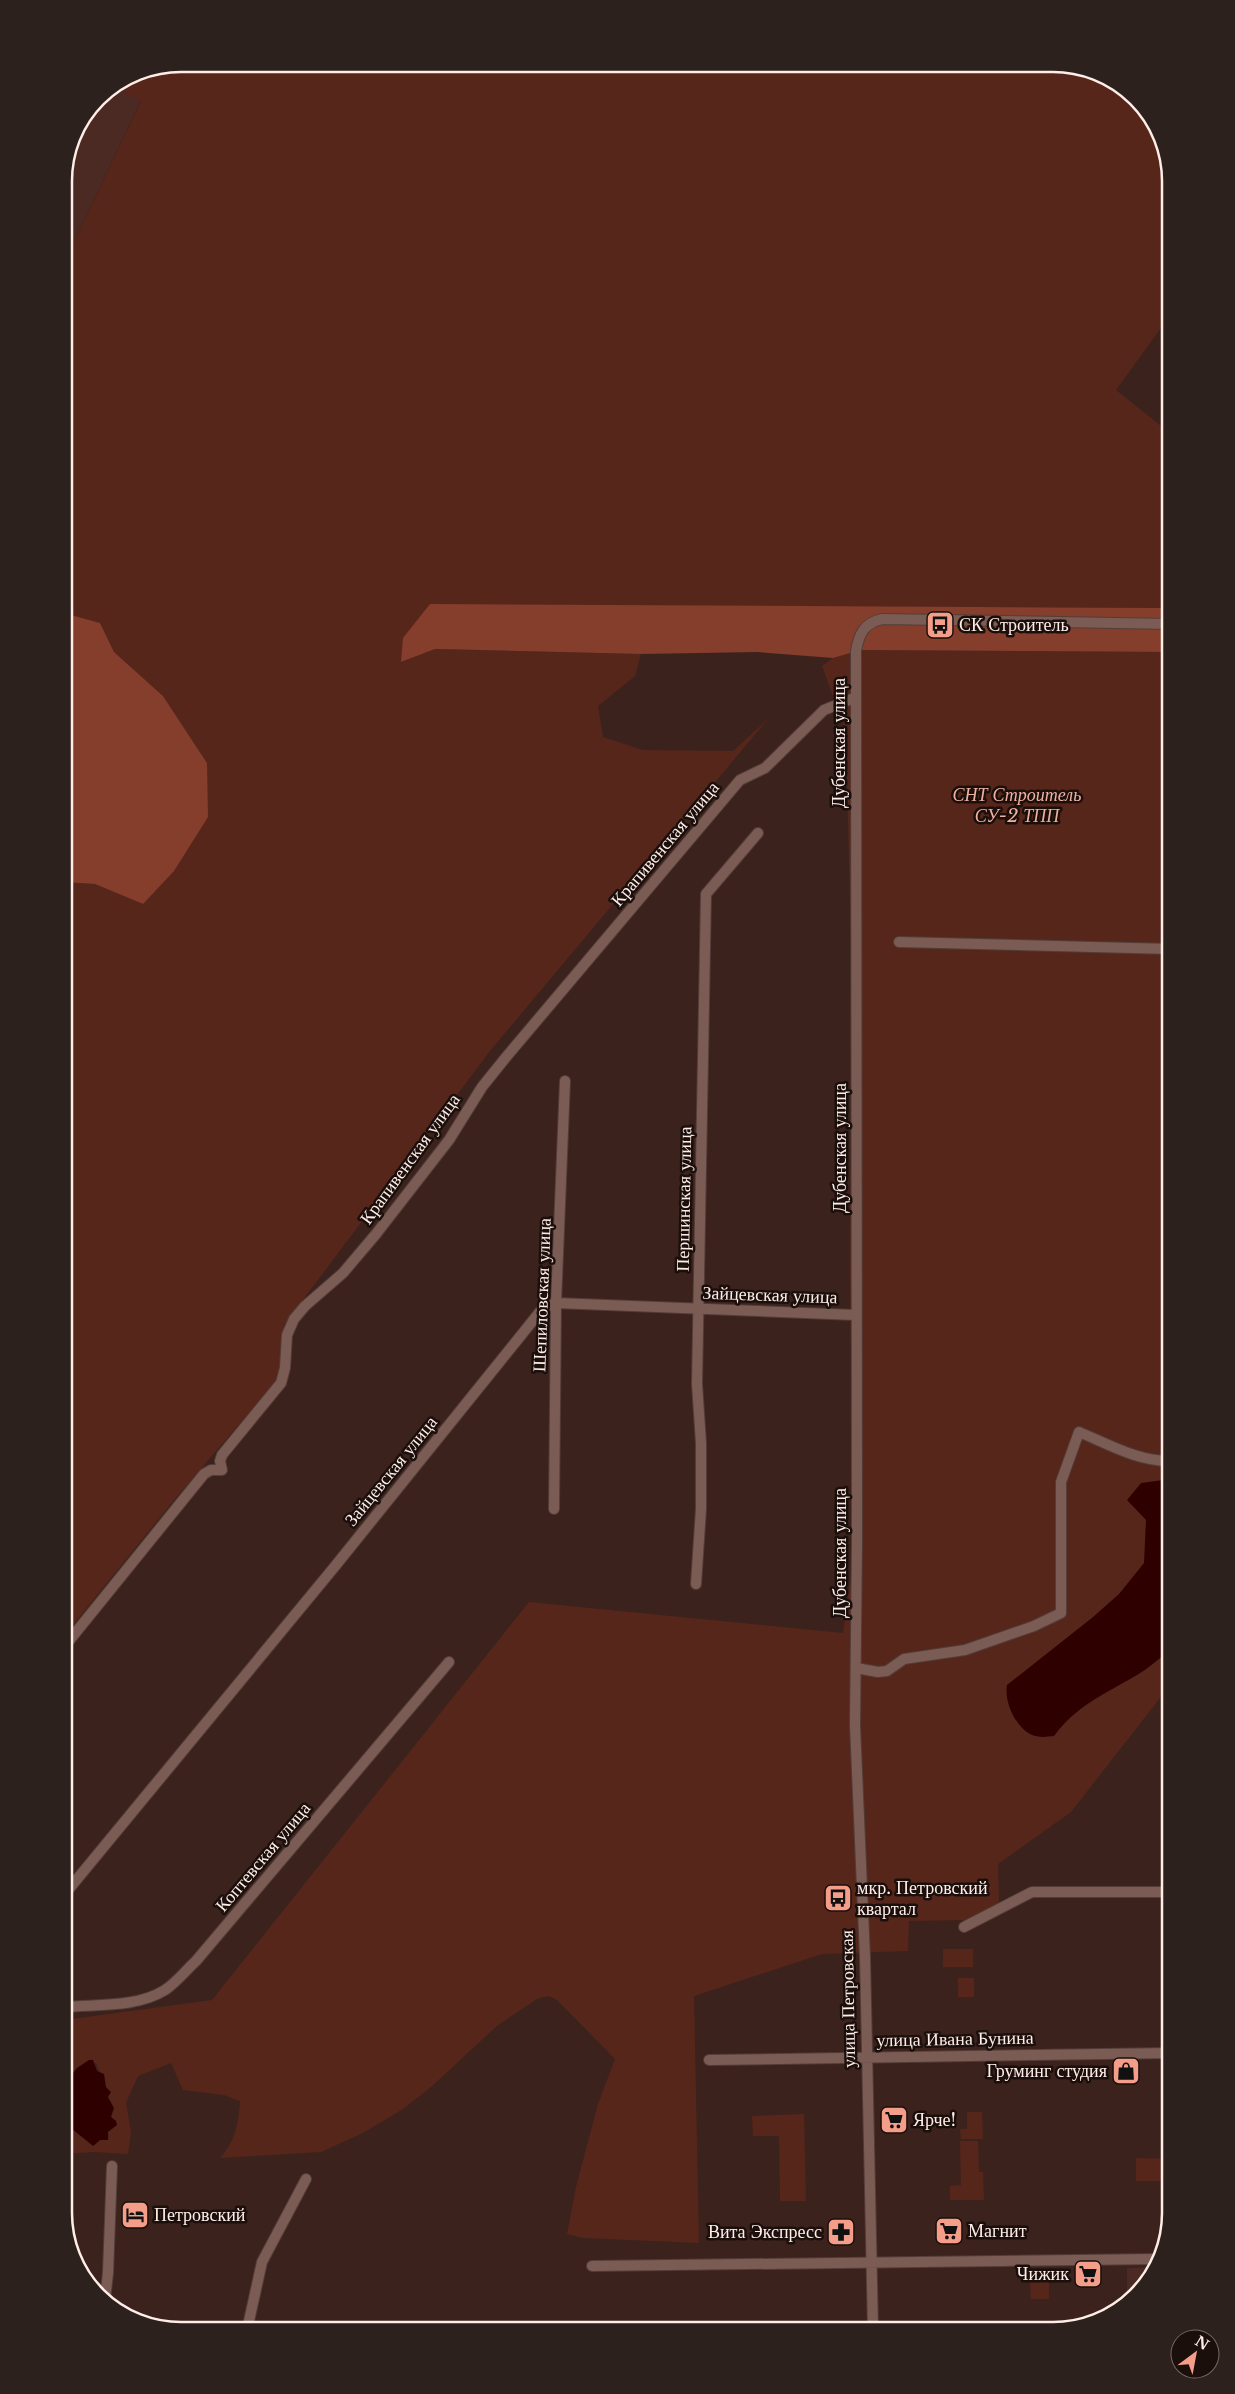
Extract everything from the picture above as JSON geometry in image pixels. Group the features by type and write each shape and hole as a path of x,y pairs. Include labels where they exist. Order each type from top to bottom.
{"street":[{"name":"Дубенская улица","path":"856,1668 855,1315 857,1232 854,698 856,651 863,629 874,621 892,618 1162,624"},
{"name":"Крапивенская улица","path":"72,1638 204,1474 210,1470 222,1470 220,1461 222,1455 281,1383 285,1368 287,1335 294,1319 304,1306 342,1272 376,1234 449,1140 482,1087 507,1056 740,780 765,768 824,710 854,698"},
{"name":"Першинская улица","path":"696,1584 701,1509 701,1443 697,1384 706,894 758,833"},
{"path":"899,942 1162,949"},
{"name":"Шепиловская улица","path":"554,1509 556,1303 565,1081"},
{"name":"Зайцевская улица","path":"72,1885 336,1565 543,1308 556,1303 855,1315"},
{"path":"856,1668 878,1672 886,1671 904,1659 965,1650 1034,1626 1060,1613 1062,1606 1061,1482 1079,1432 1141,1457 1162,1460"},
{"name":"Коптевская улица","path":"72,2006 139,2000 158,1994 170,1986 196,1961 449,1662"},
{"name":"улица Петровская","path":"856,1668 856,1784 865,1957 873,2322"},
{"path":"964,1927 1032,1892 1162,1892"},
{"name":"улица Ивана Бунина","path":"709,2060 866,2056 1162,2054"},
{"path":"106,2292 112,2166"},
{"path":"249,2321 262,2262 306,2179"},
{"path":"592,2266 766,2262 871,2263 1152,2259"}],"shaded area":[{"path":"122,91 141,100 73,244 73,167 84,133 104,104"},
{"path":"430,604 1162,608 1162,652 861,650 833,658 757,652 641,654 435,649 401,662 403,638"},
{"path":"73,615 100,623 114,652 163,696 207,763 208,817 174,871 143,904 95,884 73,883"},
{"path":"1162,1480 1162,1656 1141,1672 1082,1708 1054,1736 1039,1737 1030,1734 1015,1719 1007,1698 1007,1685 1119,1594 1144,1563 1146,1520 1127,1500 1141,1483"},
{"path":"89,2060 93,2060 97,2071 104,2074 106,2087 111,2092 108,2097 114,2108 111,2117 116,2121 117,2125 108,2132 108,2140 100,2140 93,2146 72,2129 72,2074 77,2068"},
{"path":"1147,2267 1127,2292 1127,2268"}],"green space":[{"path":"174,73 1061,73 1089,78 1108,87 1131,104 1140,115 1157,146 1162,167 1162,326 1116,390 1162,427 1162,608 430,605 402,662 434,649 641,654 635,676 598,706 603,737 643,750 733,751 768,719 490,1051 284,1325 282,1369 278,1379 174,1500 72,1626 73,883 95,884 143,904 207,763 163,696 114,652 100,623 73,615 73,244 141,101 121,91 146,78"},
{"name":"СНТ Строитель СУ-2 ТПП","path":"861,650 1162,652 1162,1696 1071,1812 998,1864 999,1903 967,1920 909,1921 908,1951 822,1954 694,1996 699,2243 583,2238 567,2234 576,2187 598,2104 615,2059 557,2000 549,1996 537,1999 498,2025 431,2087 403,2109 363,2133 321,2152 220,2158 233,2138 240,2101 224,2095 183,2090 171,2063 138,2076 126,2103 131,2132 128,2154 94,2152 72,2153 72,2129 95,2145 100,2140 109,2138 108,2132 116,2121 111,2117 105,2085 96,2063 77,2068 72,2074 72,2019 212,2000 529,1602 843,1633 854,1553 850,1276 852,995 846,732 822,666 833,658"},
{"path":"943,1949 973,1949 973,1967 943,1967"},
{"path":"958,1978 974,1978 974,1997 958,1997"},
{"path":"967,2112 982,2112 983,2139 961,2139 960,2129 967,2129"},
{"path":"804,2114 806,2201 780,2201 779,2136 753,2136 752,2116"},
{"path":"960,2141 978,2141 979,2172 983,2172 984,2200 950,2200 950,2186 961,2185"},
{"path":"1136,2158 1162,2159 1162,2181 1136,2181"},
{"path":"1049,2281 1049,2299 1031,2299 1030,2282"}],"place":[{"name":"СК Строитель","path":"940,625"},
{"name":"мкр. Петровский квартал","path":"838,1898"},
{"name":"Груминг студия","path":"1126,2071"},
{"name":"Ярче!","path":"894,2120"},
{"name":"Петровский","path":"135,2215"},
{"name":"Магнит","path":"949,2231"},
{"name":"Вита Экспресс","path":"841,2232"},
{"name":"Чижик","path":"1088,2274"}]}
